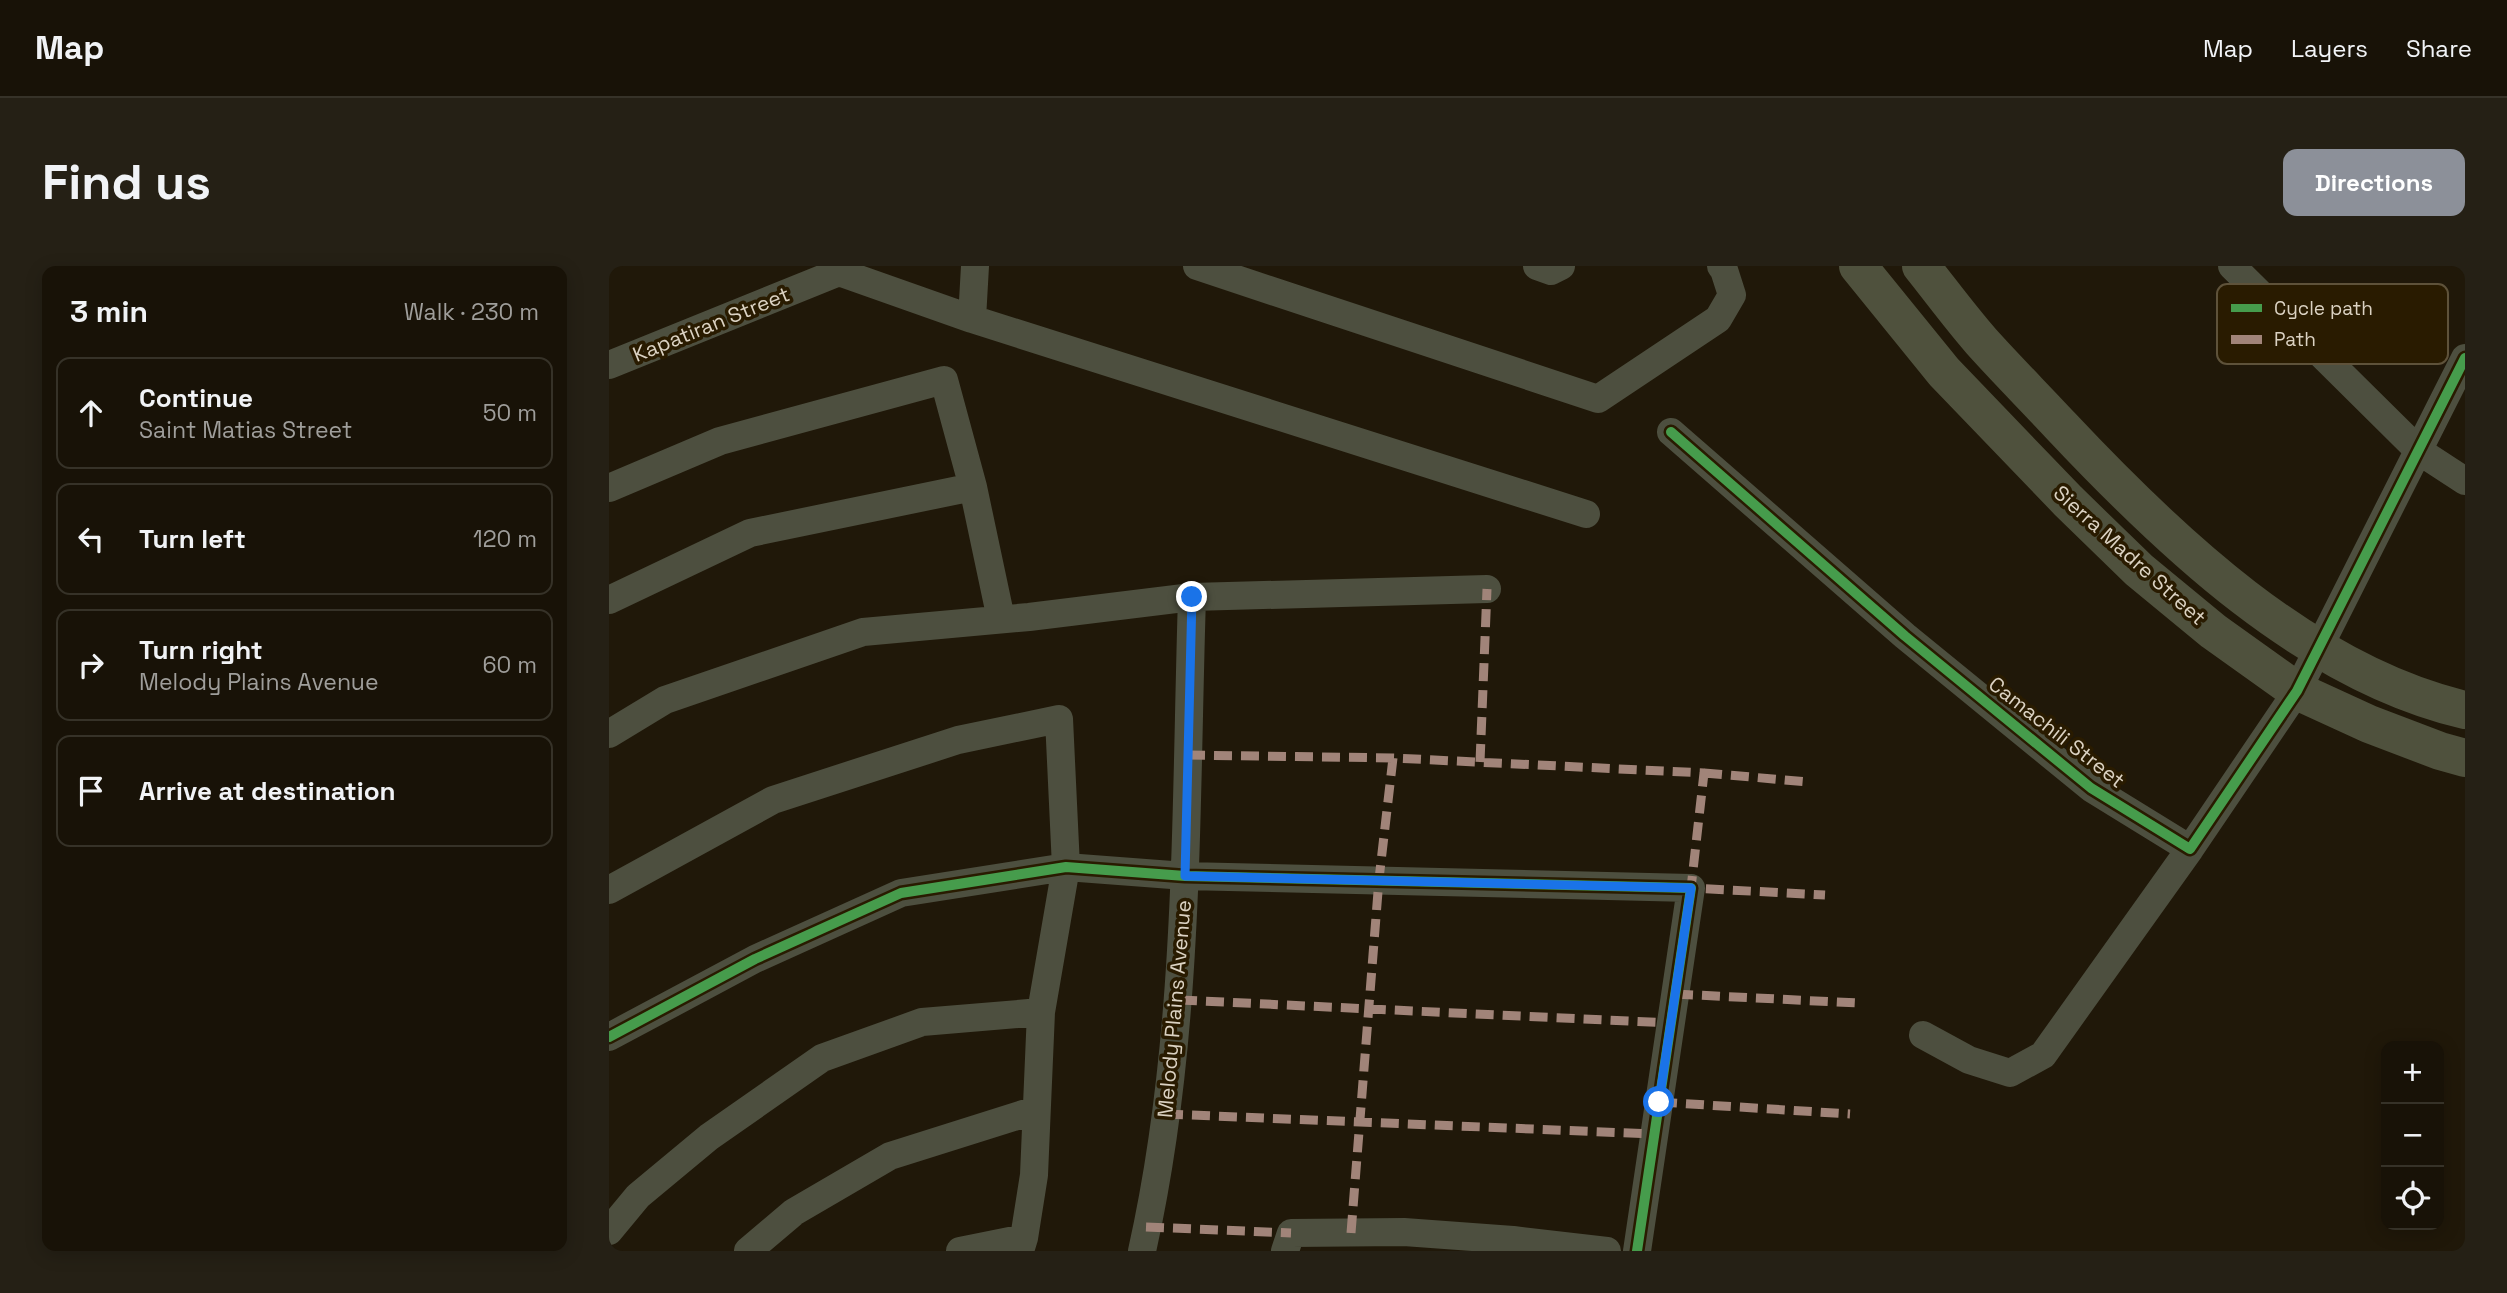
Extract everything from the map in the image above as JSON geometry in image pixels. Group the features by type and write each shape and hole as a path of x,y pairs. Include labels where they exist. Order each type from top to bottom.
{"main road":[{"name":"Sierra Madre Street","path":"1859,266 1944,372 2077,510 2139,570 2213,631 2297,691 2369,724 2465,758"},
{"name":"Sierra Madre Street","path":"1921,266 1980,340 2106,474 2240,595 2320,649 2384,683 2465,710"}],"street":[{"path":"972,318 975,266"},
{"path":"1197,266 1598,399 1718,319 1732,295 1721,266"},
{"path":"1537,266 1551,271 1561,266"},
{"path":"2240,270 2254,284"},
{"name":"Kapatiran Street","path":"609,365 839,272 972,318 1586,514"},
{"path":"1923,1035 1969,1060 2010,1073 2043,1055 2190,849 2297,691 2465,358"},
{"path":"2333,364 2419,451 2465,481"},
{"path":"609,488 720,441 944,380 973,487 1001,619"},
{"name":"Camachili Street","path":"1671,432 1905,636 2091,788 2190,849"},
{"path":"609,600 750,533 973,487"},
{"path":"609,734 665,700 863,632 1192,597 1487,589"},
{"name":"Melody Plains Avenue","path":"1142,1251 1170,1085 1179,1000 1192,597"},
{"path":"609,890 773,800 958,740 1059,719 1066,867 1041,1012 1034,1175 1022,1244 960,1251"},
{"path":"609,1037 755,960 901,893 1066,867 1185,876 1691,888 1637,1251"},
{"path":"609,1231 638,1196 709,1137 822,1058 922,1022 1041,1012"},
{"path":"748,1251 794,1212 890,1156 1037,1110"},
{"path":"1285,1251 1291,1233 1402,1242 1607,1251"}],"marked path":[{"path":"1480,762 1487,589"},
{"path":"1187,755 1393,758 1704,773 1691,888 1825,895"},
{"path":"1351,1233 1379,879 1393,758"},
{"path":"1704,773 1809,782"},
{"path":"1675,994 1858,1003"},
{"path":"1179,1000 1670,1023"},
{"path":"1659,1102 1850,1114"},
{"path":"1165,1114 1654,1134"},
{"path":"1146,1227 1291,1233"}],"cycle path":[{"path":"1671,432 1905,636 2091,788 2190,849 2297,691 2465,358"},
{"path":"609,1037 755,959 901,893 1066,867 1185,876 1691,888 1637,1251"}],"route":[{"path":"1192,597 1185,876 1691,888 1659,1102"}]}
